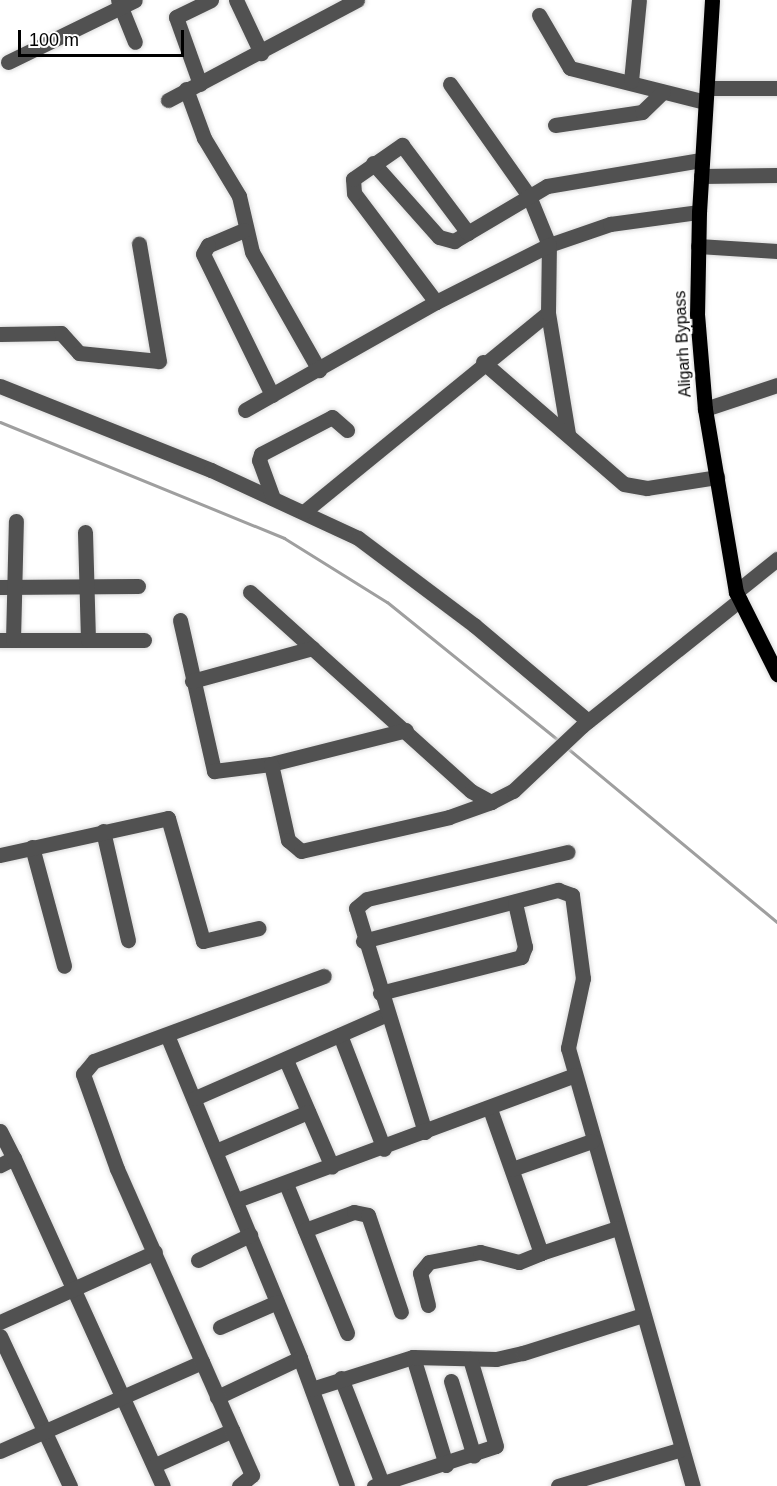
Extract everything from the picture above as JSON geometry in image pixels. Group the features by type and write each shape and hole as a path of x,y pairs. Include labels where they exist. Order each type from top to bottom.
{"main road":[{"name":"Aligarh Bypass","path":"712,0 699,212 705,409 738,596 777,674"}],"street":[{"path":"8,63 120,4 135,0"},
{"path":"211,0 176,17 204,138 236,190 244,230 319,370"},
{"path":"236,0 261,53"},
{"path":"168,100 261,53 357,0"},
{"path":"631,81 639,0"},
{"path":"120,4 135,42"},
{"path":"539,15 570,68 631,81 663,92 706,95 777,88"},
{"path":"450,84 529,196 549,244 548,313 568,434"},
{"path":"555,125 642,112 663,92"},
{"path":"436,302 354,193 353,179 396,146 409,149 468,233"},
{"path":"373,164 439,237 454,242 529,196 575,178 701,168 777,175"},
{"path":"245,410 436,302 549,244 610,225 699,212"},
{"path":"244,230 208,245 203,254 272,395"},
{"path":"0,334 61,333 79,353 159,361 139,244"},
{"path":"699,246 777,252"},
{"path":"304,511 483,362 548,313"},
{"path":"483,362 624,484 647,488 717,477"},
{"path":"705,409 777,385"},
{"path":"0,386 304,511 394,562 585,724"},
{"path":"273,498 259,460 261,454 332,417 347,430"},
{"path":"16,521 7,587 6,640 144,640"},
{"path":"85,532 88,640"},
{"path":"271,764 288,840 301,850 449,817 491,802 513,791 585,724 738,596 777,559"},
{"path":"7,587 138,586"},
{"path":"250,592 406,729 471,791 491,802"},
{"path":"180,620 214,771 271,764 406,729"},
{"path":"192,681 313,648"},
{"path":"0,855 168,818 203,941 259,928"},
{"path":"103,831 128,939"},
{"path":"32,847 64,966"},
{"path":"425,1132 355,915 360,902 568,852"},
{"path":"363,941 558,890 575,901 583,978 567,1037 592,1141 693,1486"},
{"path":"380,993 520,957 525,947 514,903"},
{"path":"239,1486 252,1475 97,1122 83,1074 94,1061 324,976"},
{"path":"195,1098 387,1014"},
{"path":"166,1035 195,1098 278,1302 347,1486"},
{"path":"340,1035 384,1149"},
{"path":"286,1060 332,1167"},
{"path":"237,1200 384,1149 575,1075"},
{"path":"490,1109 541,1253"},
{"path":"216,1151 308,1112"},
{"path":"0,1131 125,1393 163,1486"},
{"path":"512,1169 592,1141"},
{"path":"0,1165 14,1158"},
{"path":"286,1184 347,1333"},
{"path":"305,1230 354,1212 368,1215 401,1312"},
{"path":"428,1305 420,1273 429,1262 480,1252 519,1262 617,1228"},
{"path":"198,1260 250,1235"},
{"path":"0,1322 155,1252"},
{"path":"220,1327 278,1302"},
{"path":"312,1389 412,1357 470,1359 523,1353 643,1315"},
{"path":"0,1336 45,1428 70,1486"},
{"path":"412,1357 446,1465"},
{"path":"217,1397 300,1359"},
{"path":"341,1378 378,1485 490,1452 498,1439 470,1359"},
{"path":"0,1451 45,1428 202,1362"},
{"path":"451,1381 474,1456"},
{"path":"155,1465 233,1430"},
{"path":"558,1486 682,1449"}],"waterway":[{"path":"0,422 284,538 387,602 559,741"},
{"path":"566,747 777,922"}]}
